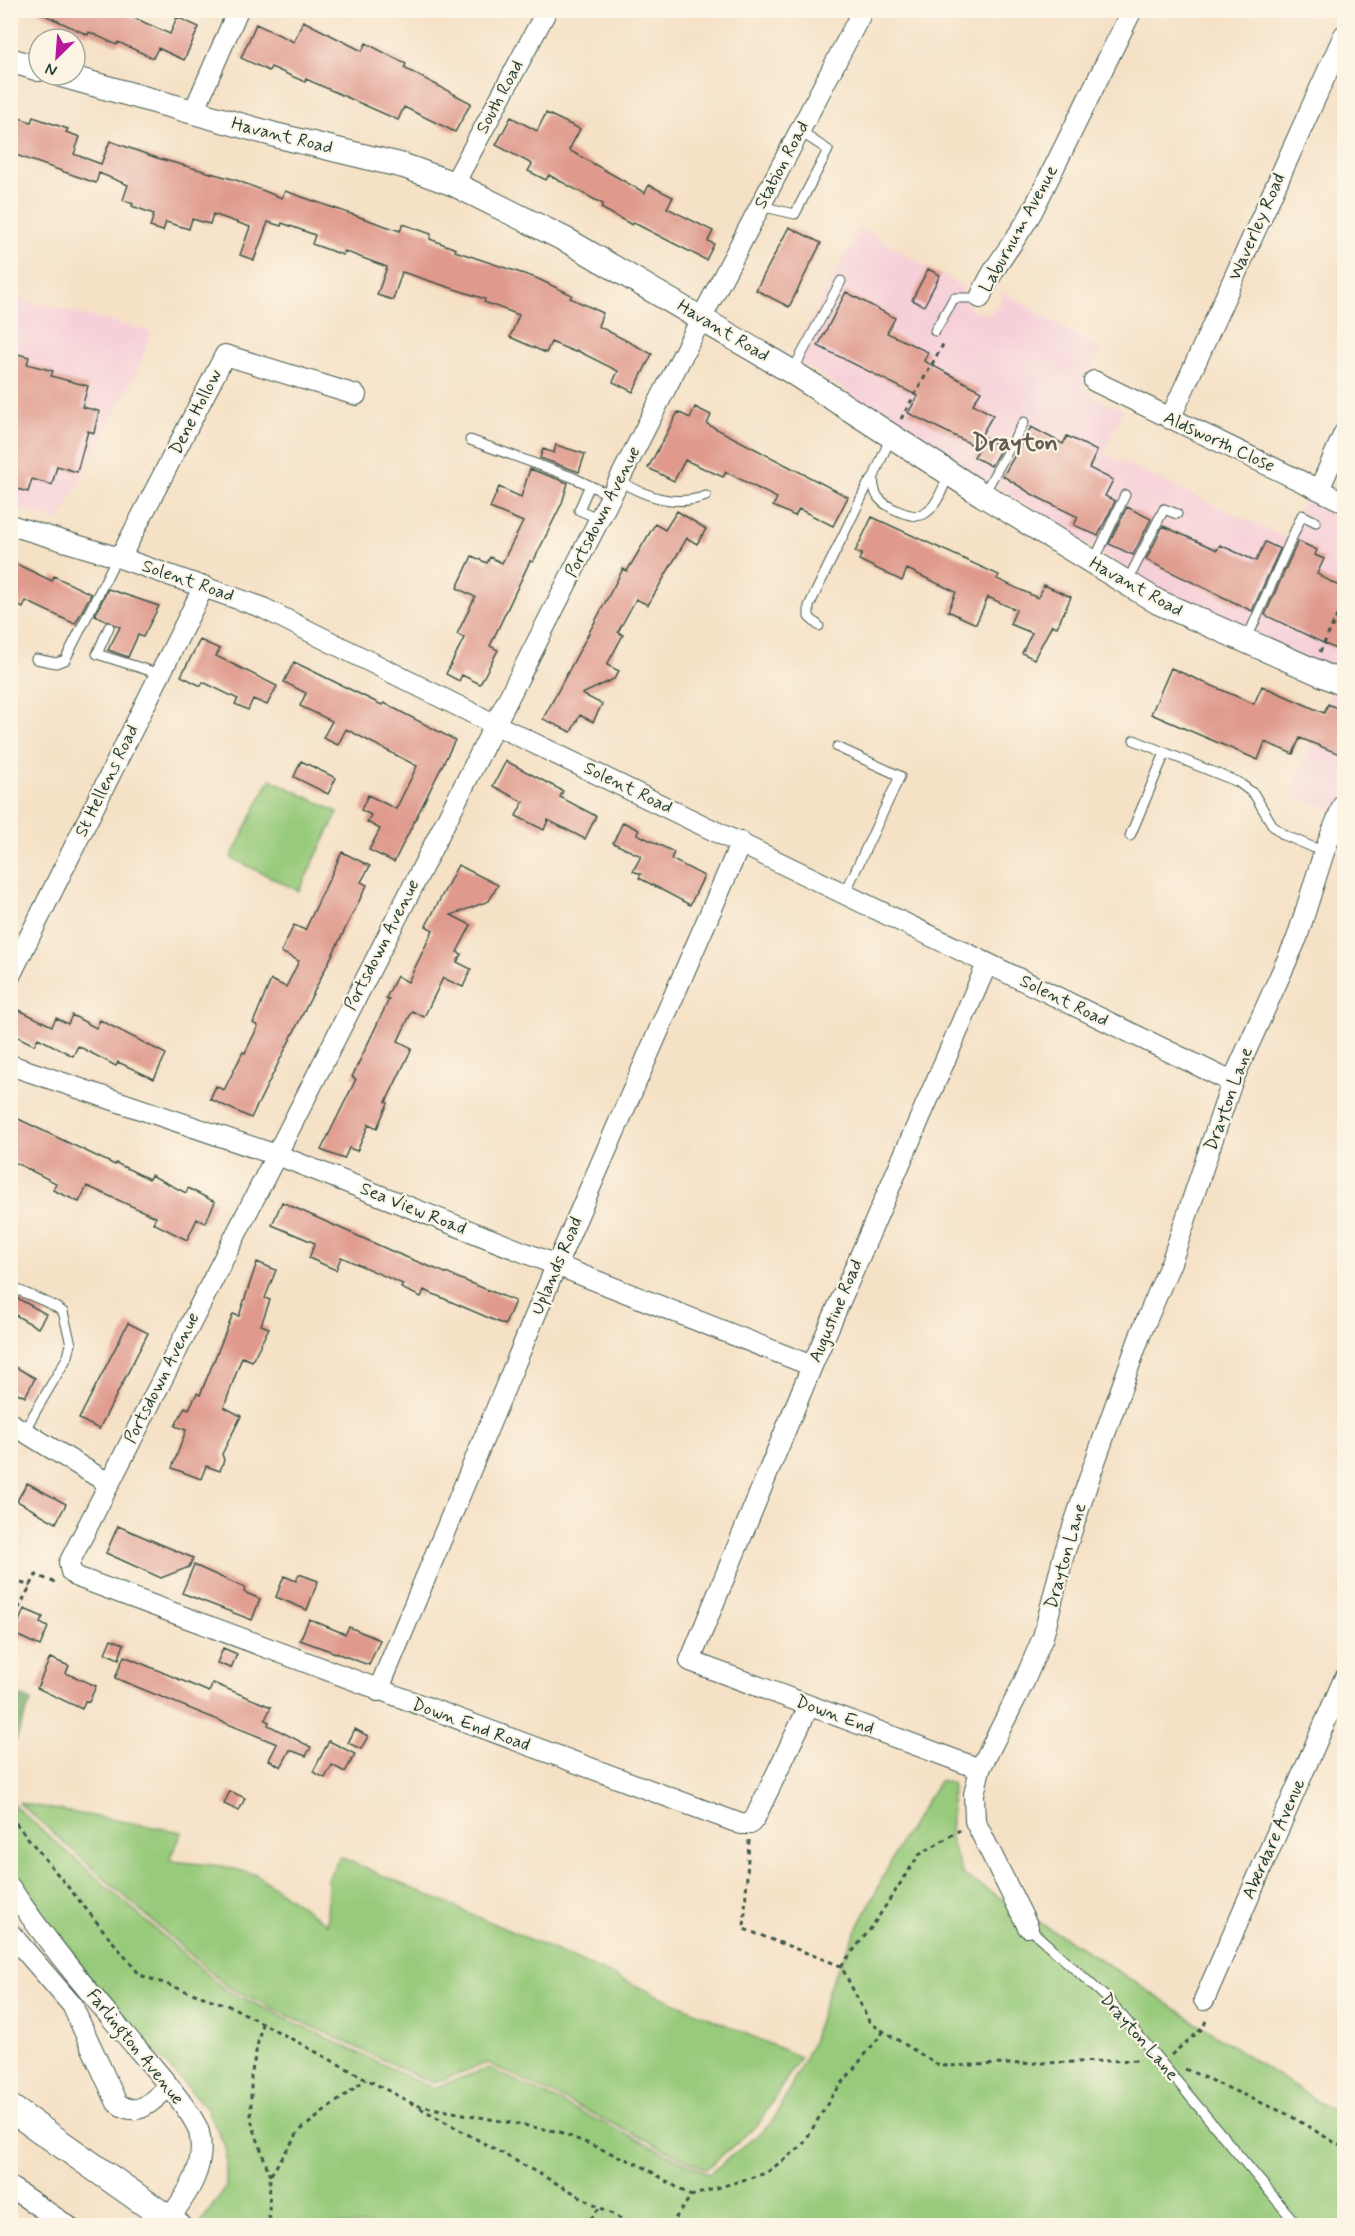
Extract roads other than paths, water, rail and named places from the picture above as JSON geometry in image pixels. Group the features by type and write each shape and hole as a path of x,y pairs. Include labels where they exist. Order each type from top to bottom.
{"main road":[{"path":"10,2108 174,2222"}],"street":[{"path":"192,113 238,10"},
{"name":"South Road","path":"454,184 547,10"},
{"name":"Station Road","path":"701,319 863,10"},
{"name":"Laburnum Avenue","path":"980,298 986,284 1018,238 1032,212 1132,10"},
{"name":"Waverley Road","path":"1170,419 1344,35"},
{"path":"10,60 27,65"},
{"name":"Havant Road","path":"87,83 192,113 404,166 454,184 570,242 792,372 949,474 1158,602 1344,684"},
{"name":"Portsdown Avenue","path":"63,1578 71,1556 108,1482 701,319"},
{"name":"Dene Hollow","path":"119,557 225,356 356,394"},
{"name":"Aldsworth Close","path":"1094,381 1344,502"},
{"path":"1319,490 1344,433"},
{"name":"Solent Road","path":"10,525 119,557 261,607 494,724 1233,1082"},
{"name":"St Hellens Road","path":"10,976 204,586"},
{"name":"Drayton Lane","path":"1028,1927 975,1821 974,1794 980,1769 1023,1684 1043,1637 1064,1554 1141,1333 1172,1260 1233,1082 1297,938 1324,852 1344,802"},
{"name":"Uplands Road","path":"378,1691 556,1266 741,842"},
{"name":"Augustine Road","path":"690,1661 812,1366 987,964"},
{"name":"Sea View Road","path":"10,1065 276,1155 812,1366"},
{"path":"17,1427 108,1482"},
{"name":"Down End Road","path":"63,1578 77,1577 378,1691 741,1824 750,1824 809,1706"},
{"name":"Down End","path":"690,1661 980,1769"},
{"name":"Aberdare Avenue","path":"1204,2000 1344,1679"},
{"name":"Farlington Avenue","path":"10,1887 80,1980 168,2086 199,2130 201,2152 190,2191 174,2222"},
{"path":"10,1933 72,2005 117,2103 125,2110 135,2111 147,2106 168,2086"},
{"path":"10,2187 68,2226"}],"lane":[{"path":"760,206 795,214 828,150 800,131"},
{"path":"792,372 841,281"},
{"path":"935,331 954,298 980,298"},
{"path":"983,495 1024,422"},
{"path":"819,626 809,617 809,606 868,484 873,479 891,436"},
{"path":"470,440 572,477 589,487 639,492 673,501 706,496"},
{"path":"873,479 879,500 911,516 924,514 934,504 949,474"},
{"path":"589,487 579,510 600,519"},
{"path":"1093,564 1125,495"},
{"path":"1127,583 1164,508 1177,514"},
{"path":"1246,642 1302,515 1316,522"},
{"path":"36,659 56,663 65,660 119,557"},
{"path":"109,627 97,654 160,674"},
{"path":"1134,740 1238,783 1254,794 1274,826 1292,840 1324,852"},
{"path":"837,747 900,776 845,893"},
{"path":"1130,836 1165,753"},
{"path":"10,1286 33,1299 51,1303 63,1311 70,1344 68,1356 17,1427"},
{"name":"Drayton Lane","path":"1028,1927 1110,2001 1162,2060 1298,2226"}],"district":[{"name":"Drayton","path":"1015,443"}]}
